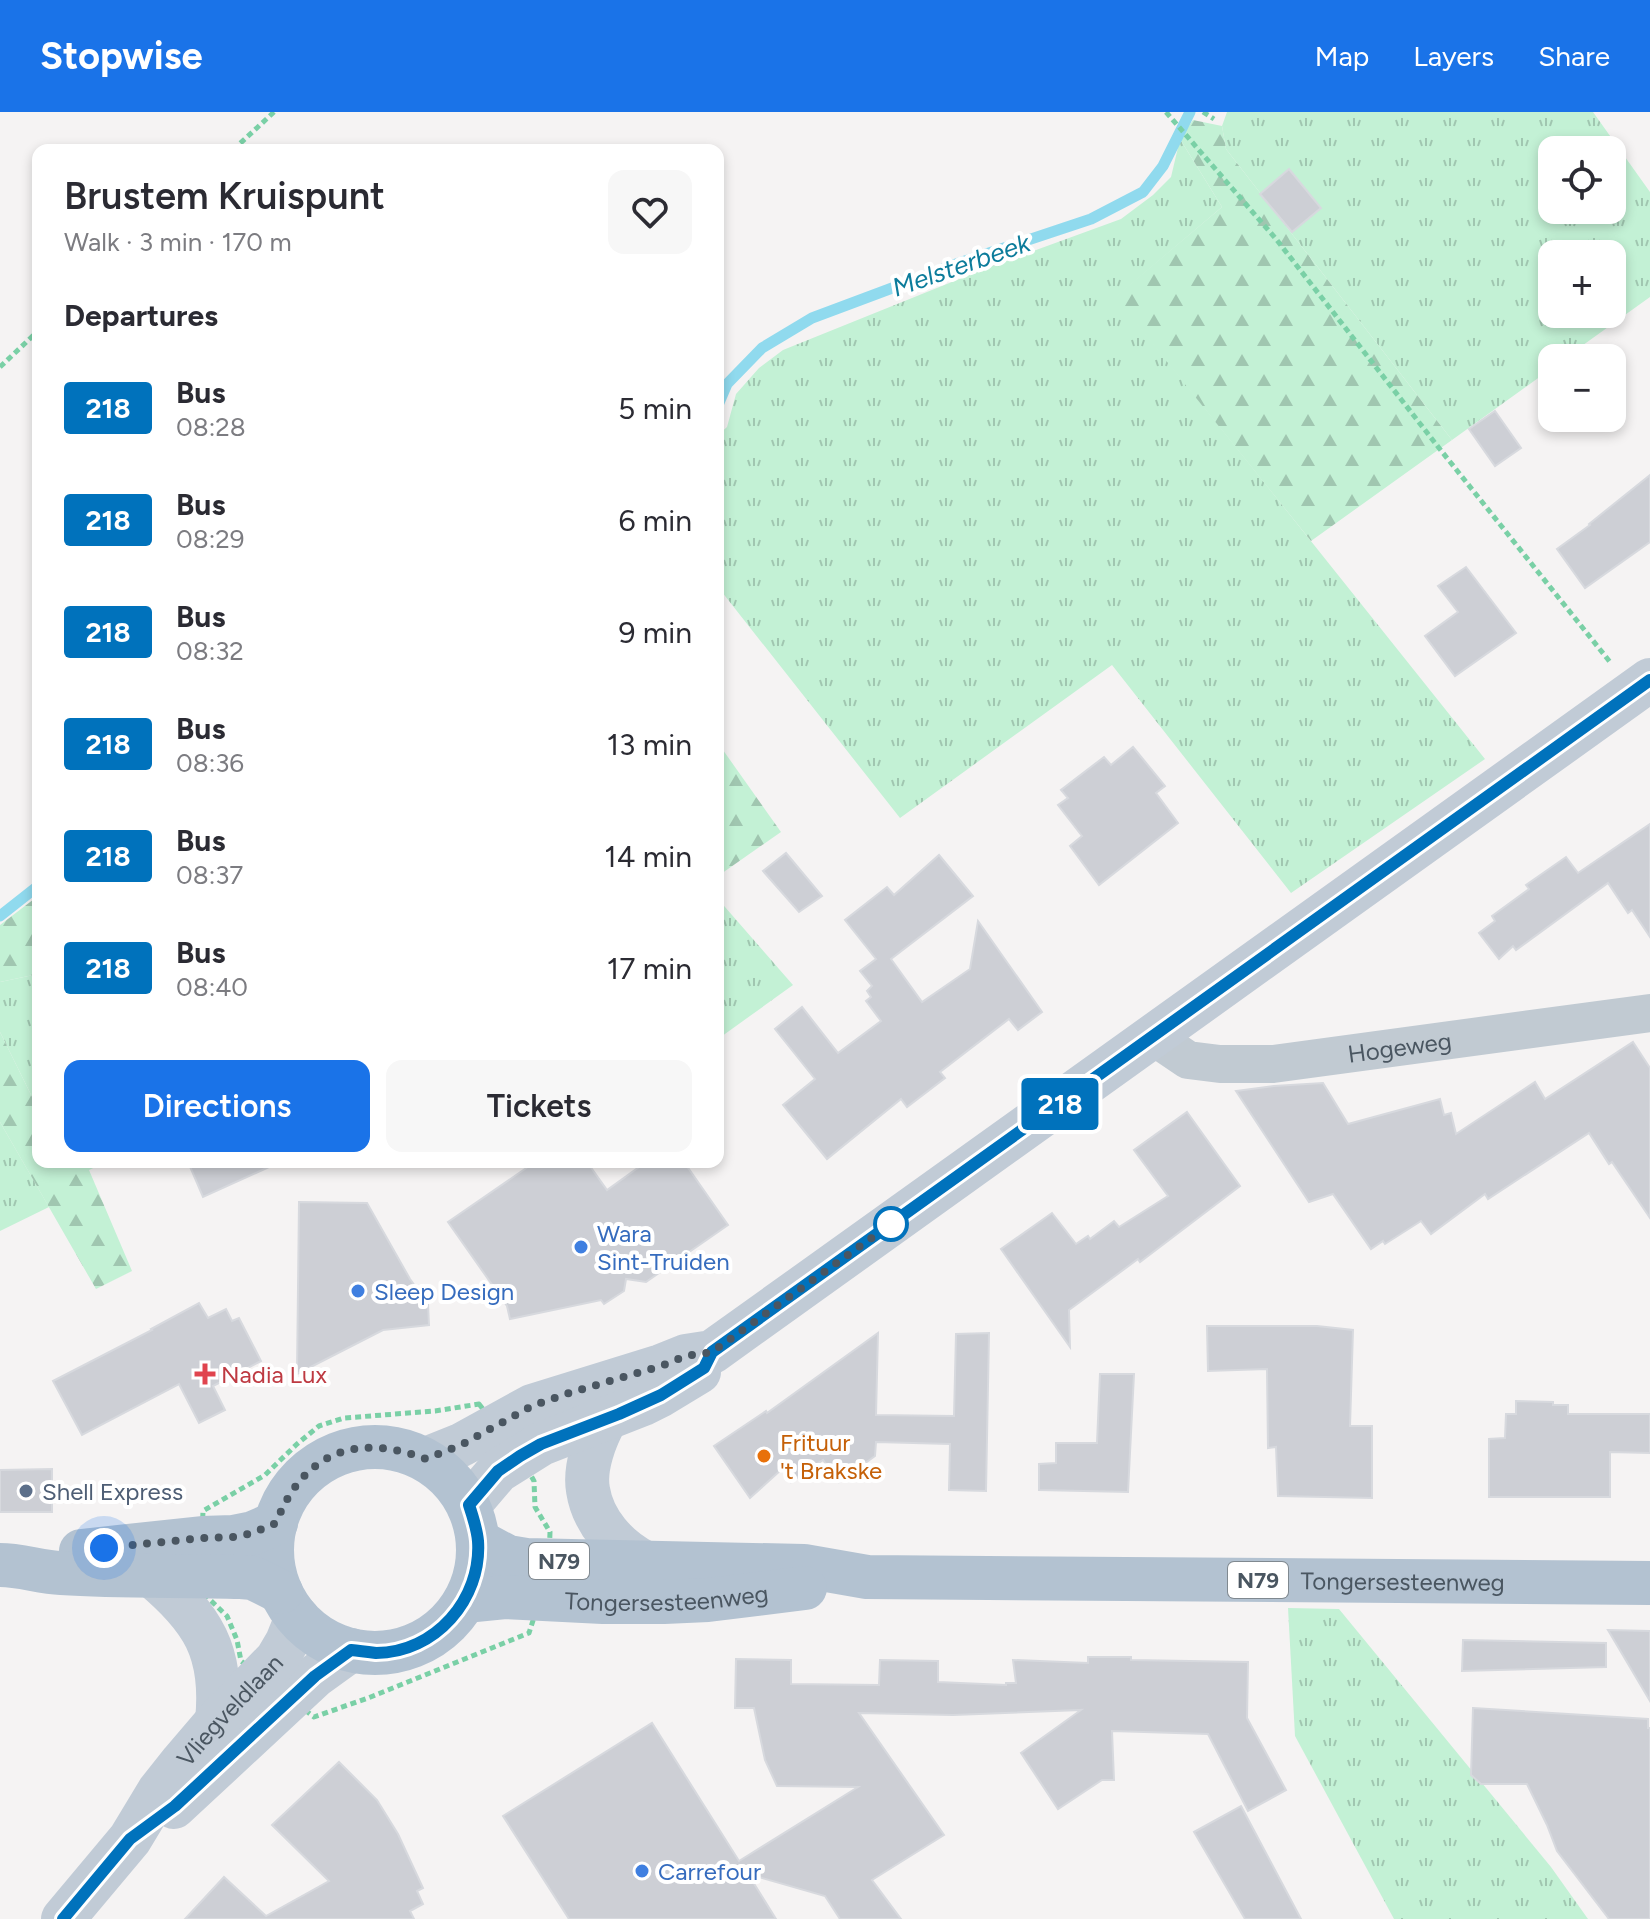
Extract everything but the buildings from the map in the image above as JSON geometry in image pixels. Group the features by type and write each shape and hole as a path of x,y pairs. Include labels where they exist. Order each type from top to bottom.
{"main road":[{"path":"8,1565 56,1553 204,1557 253,1578 289,1605 313,1632 331,1643 351,1650 378,1653 404,1649 428,1639 449,1622 465,1601 476,1572 474,1523 508,1441 532,1406 686,1356 712,1352 1642,686"},
{"path":"426,1459 461,1445 508,1441 541,1444 661,1395 704,1368 712,1352"},
{"path":"606,1419 596,1436 587,1489 606,1531 630,1555 644,1562"},
{"name":"N79","path":"289,1605 274,1570 272,1546 276,1523 284,1501 297,1482 335,1454 358,1448 381,1447 426,1459 458,1487 474,1523"},
{"path":"8,1565 56,1573 151,1575 204,1557 233,1537 276,1523"},
{"name":"Tongersesteenweg","path":"474,1523 508,1557 544,1580 664,1602 801,1589 867,1577"},
{"name":"Tongersesteenweg","path":"465,1601 505,1597 544,1580 644,1562 804,1566 867,1577 1650,1583"},
{"path":"151,1575 196,1619 208,1639 216,1661 217,1721"},
{"name":"Vliegveldlaan","path":"130,1839 175,1806 275,1688 277,1659 287,1642 289,1605"},
{"name":"Vliegveldlaan","path":"63,1919 130,1839 159,1791 217,1721 275,1688 329,1665 351,1650"}],"street":[{"name":"Hogeweg","path":"1154,1037 1188,1060 1220,1064 1273,1064 1650,1013"}],"path":[{"path":"239,144 274,112"},
{"path":"1166,112 1276,239 1439,448 1642,686"},
{"path":"1203,112 1214,119"},
{"path":"0,367 32,337"},
{"path":"479,1404 508,1441 534,1481 535,1507 550,1532 544,1580 529,1633 314,1717 241,1661 237,1640 227,1616 207,1597 203,1511 265,1475 319,1426 344,1418 435,1411 479,1404"}],"green space":[{"path":"1227,112 1593,112 1610,136 1538,136 1538,224 1626,224 1626,158 1650,192 1650,297 1626,314 1626,240 1538,240 1538,328 1607,328 1585,344 1538,344 1538,378 1452,440 1226,149 1222,126"},
{"path":"1193,120 1222,126 1226,149 1452,440 1311,541 1115,297 1222,207 1180,139"},
{"path":"1180,139 1222,207 1116,297 1485,759 1291,893 1112,665 900,818 724,595 724,430 736,394 759,368 783,350 984,269 1121,219 1171,177"},
{"path":"724,751 781,832 724,872"},
{"path":"32,901 32,975 0,982 0,925"},
{"path":"724,906 793,985 724,1035"},
{"path":"32,975 32,1097 0,1032 0,982"},
{"path":"0,1032 32,1097 32,1168 93,1168 89,1170 132,1271 96,1289 0,1122"},
{"path":"0,1122 49,1207 0,1231"},
{"path":"1288,1608 1339,1609 1551,1867 1588,1919 1394,1919 1295,1736"}],"waterway":[{"name":"Melsterbeek","path":"724,391 762,348 812,318 959,263 1091,219 1143,192 1163,166 1190,112"},
{"name":"Melsterbeek","path":"0,916 32,891"}],"bus line":[{"name":"218","path":"63,1919 130,1839 175,1806 329,1665 351,1650 378,1653 404,1649 428,1639 449,1622 465,1601 478,1562 478,1541 469,1505 498,1471 541,1444 643,1404 690,1378 704,1368 712,1352 1650,680"}],"place":[{"name":"Wara Sint-Truiden","path":"581,1247"},
{"name":"Sleep Design","path":"358,1291"},
{"name":"Nadia Lux","path":"205,1374"},
{"name":"Frituur 't Brakske","path":"764,1456"},
{"name":"Shell Express","path":"26,1491"},
{"name":"Carrefour","path":"642,1871"}],"route":[{"path":"104,1548 253,1533 276,1523 284,1501 297,1482 335,1454 358,1448 381,1447 426,1459 461,1445 532,1406 686,1356 712,1352 894,1222 891,1224"}]}
